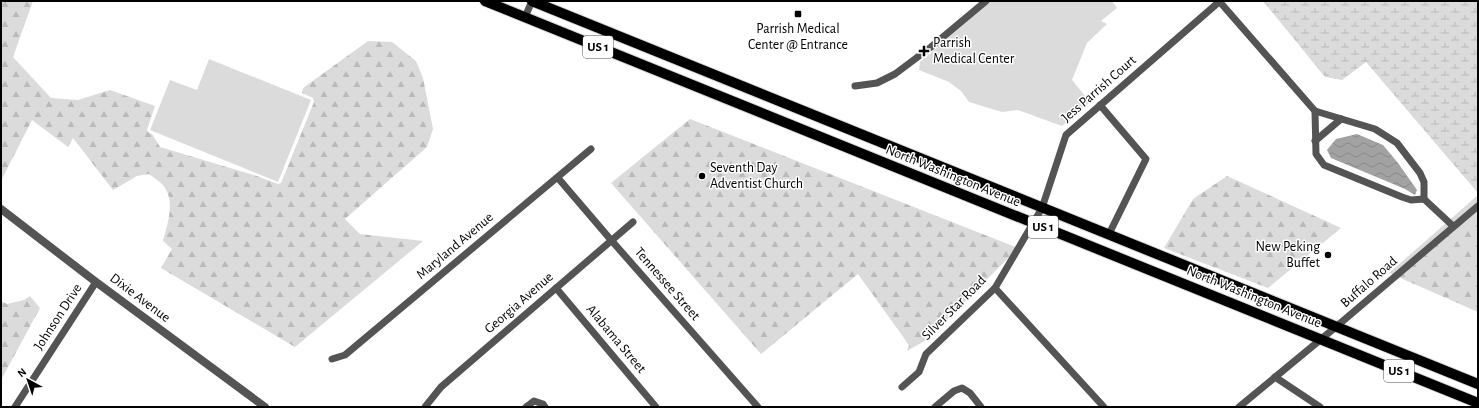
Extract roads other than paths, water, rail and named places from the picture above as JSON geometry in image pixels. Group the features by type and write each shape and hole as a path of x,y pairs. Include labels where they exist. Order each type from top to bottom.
{"main road":[{"name":"North Washington Avenue","path":"485,1 1478,403"},
{"name":"North Washington Avenue","path":"532,1 1478,384"},
{"path":"833,142 840,125"}],"street":[{"path":"526,17 532,1"},
{"path":"855,86 877,83 896,74 986,1"},
{"path":"1219,1 1314,111 1375,129 1397,143 1420,173 1424,182 1424,199"},
{"name":"Jess Parrish Court","path":"1034,223 1042,208 1066,134 1219,1"},
{"path":"1100,105 1146,159 1109,234"},
{"path":"1314,111 1316,154 1324,165 1402,197 1411,200 1424,199 1454,226"},
{"path":"1315,141 1341,119"},
{"name":"Maryland Avenue","path":"332,359 345,355 591,149"},
{"name":"Tennessee Street","path":"558,178 758,407"},
{"name":"Buffalo Road","path":"1239,407 1478,206"},
{"name":"Dixie Avenue","path":"1,209 264,407"},
{"name":"Georgia Avenue","path":"425,407 441,387 633,222"},
{"name":"Silver Star Road","path":"902,387 919,372 926,354 995,288 1034,223"},
{"name":"Johnson Drive","path":"15,407 96,282"},
{"name":"Alabama Street","path":"556,288 656,407"},
{"path":"995,288 1104,407"},
{"path":"1276,377 1320,407"},
{"path":"935,407 954,391 962,388 970,393 981,407"},
{"path":"526,407 534,401 543,404 545,407"}],"water":[{"path":"1357,134 1383,145 1417,190 1415,195 1405,189 1331,158 1327,150 1336,139"}],"place":[{"name":"Parrish Medical Center @ Entrance","path":"798,14"},
{"name":"Parrish Medical Center","path":"924,51"},
{"name":"Seventh Day Adventist Church","path":"702,176"},
{"name":"New Peking Buffet","path":"1328,255"}]}
